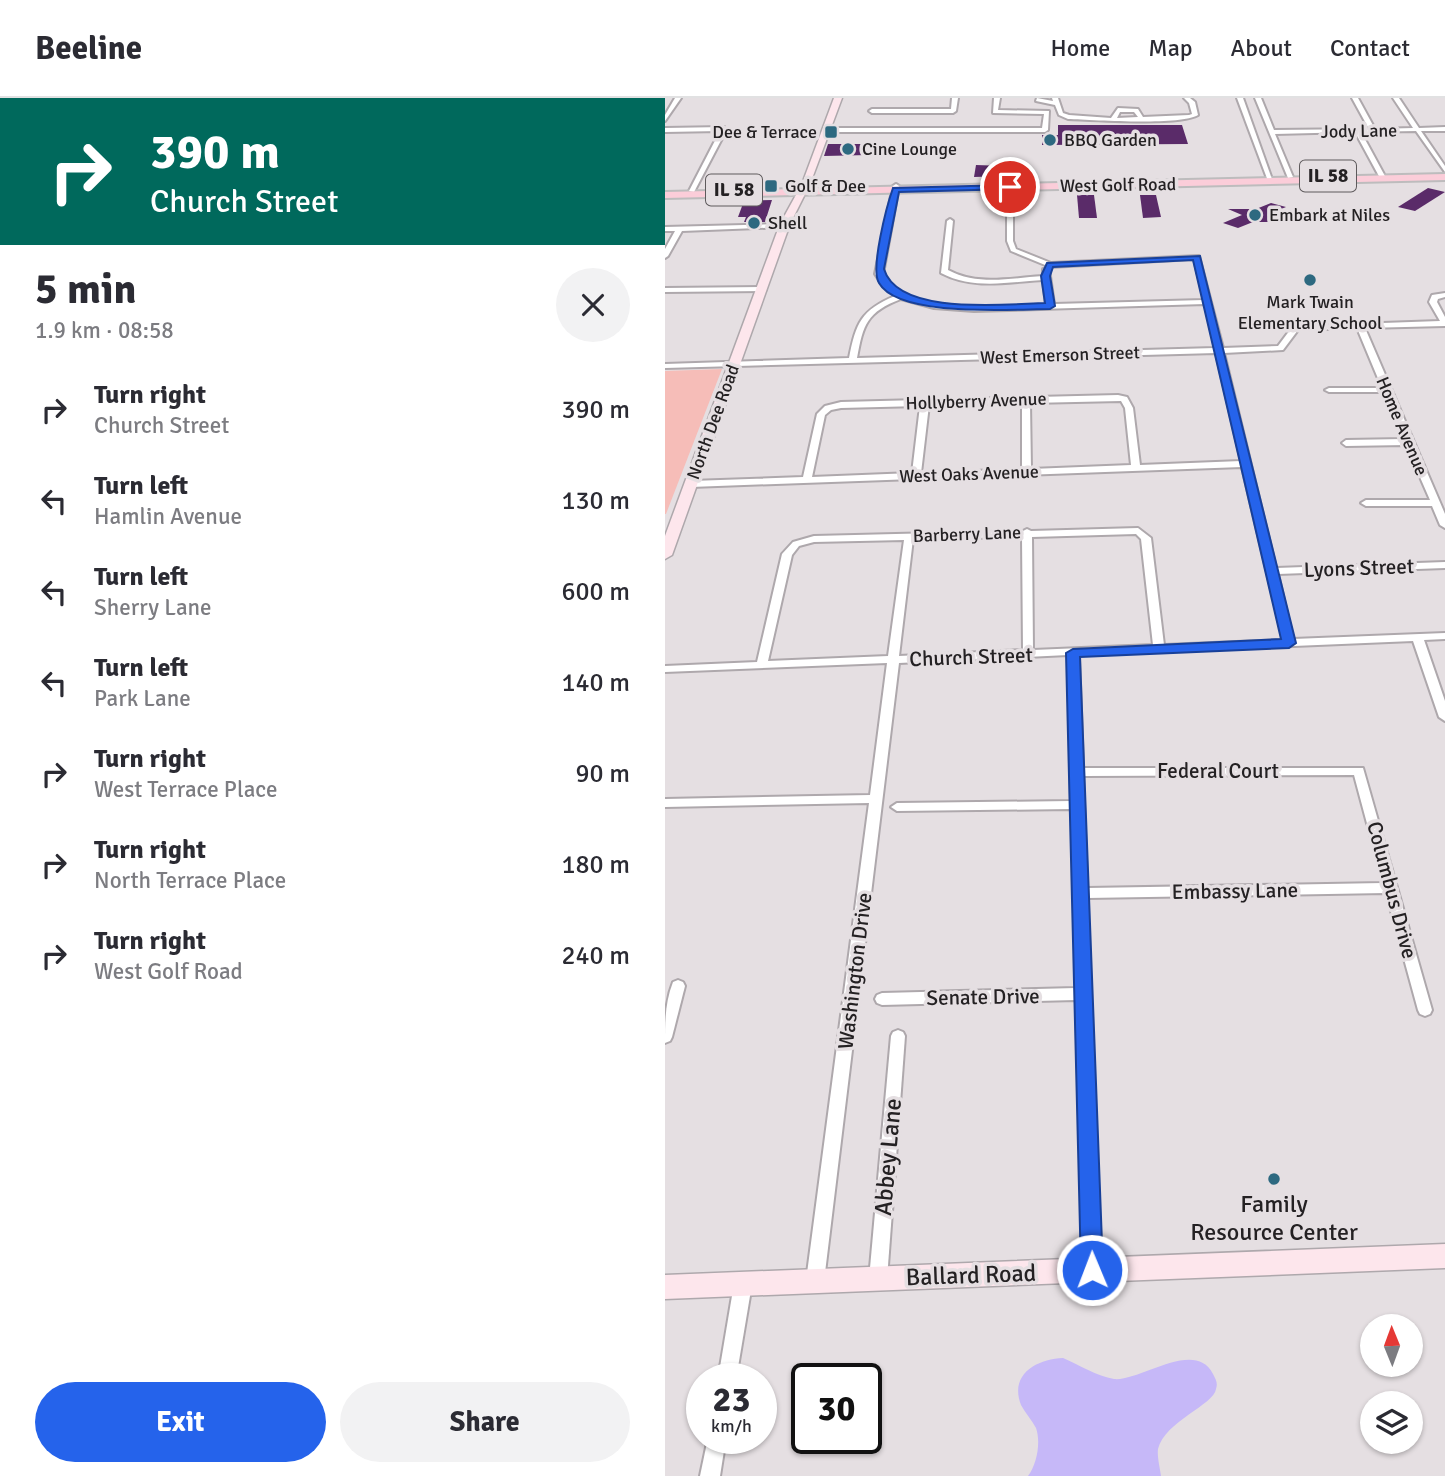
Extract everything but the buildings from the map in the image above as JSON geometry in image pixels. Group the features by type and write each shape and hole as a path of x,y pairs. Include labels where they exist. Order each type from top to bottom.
{"main road":[{"name":"West Golf Road","path":"665,193 1445,173"},
{"name":"West Golf Road","path":"896,188 1383,176"},
{"name":"West Golf Road","path":"665,193 802,190"}],"street":[{"path":"665,119 678,98"},
{"name":"North Dee Road","path":"665,555 785,226 838,98"},
{"path":"872,111 953,111 955,98"},
{"path":"826,130 1045,130 1047,112 996,112 997,98"},
{"path":"1041,98 1038,100 1055,100 1061,114 1067,117 1113,120 1190,117 1195,114 1192,102 1187,98"},
{"path":"1240,98 1270,179"},
{"path":"1258,98 1290,177"},
{"path":"1355,98 1373,130"},
{"path":"1396,98 1445,173"},
{"path":"1113,120 1118,110 1128,108 1136,110 1142,120"},
{"path":"665,130 724,129 692,191"},
{"name":"Jody Lane","path":"1272,132 1445,129"},
{"path":"1357,131 1383,176"},
{"path":"1010,185 1011,246 1019,254 1050,265 1197,257 1289,643"},
{"path":"896,188 879,274 888,287 902,296 958,308 1207,302"},
{"path":"950,221 944,271 949,275 974,280 1046,278"},
{"path":"665,229 785,226"},
{"path":"665,256 679,229"},
{"path":"1050,265 1046,278 1050,306"},
{"path":"665,290 762,289"},
{"path":"1445,295 1435,297 1433,302 1445,323"},
{"path":"853,360 859,327 865,315 902,296"},
{"name":"West Emerson Street","path":"665,366 1280,348 1296,328 1445,323"},
{"name":"Home Avenue","path":"1360,326 1445,525"},
{"path":"1329,390 1387,390"},
{"name":"Hollyberry Avenue","path":"807,480 821,414 828,408 925,403 1124,399 1129,408 1136,468"},
{"path":"1025,400 1027,472"},
{"path":"916,476 925,403"},
{"path":"1346,443 1409,442"},
{"name":"West Oaks Avenue","path":"691,484 1246,464"},
{"path":"1366,503 1435,503"},
{"name":"Barberry Lane","path":"762,665 787,554 796,544 814,540 1138,531 1146,538 1160,648"},
{"path":"1027,532 1028,654"},
{"name":"Washington Drive","path":"815,1281 909,536"},
{"name":"Lyons Street","path":"1273,571 1445,565"},
{"name":"Church Street","path":"665,669 1445,636"},
{"path":"1417,638 1445,717"},
{"path":"1073,653 1092,1270"},
{"name":"Federal Court","path":"1077,772 1359,771"},
{"name":"Columbus Drive","path":"1359,771 1425,1010"},
{"path":"665,803 877,799"},
{"path":"897,807 1078,805"},
{"name":"Embassy Lane","path":"1080,893 1391,888"},
{"path":"665,1037 678,986"},
{"name":"Senate Drive","path":"882,999 1083,995"},
{"name":"Abbey Lane","path":"878,1279 898,1036"},
{"name":"Ballard Road","path":"665,1287 1445,1256"},
{"path":"730,1363 743,1284"},
{"path":"711,1476 714,1454"}],"shaded area":[{"path":"722,369 666,514 665,514 665,371"},
{"path":"1063,1358 1114,1379 1166,1364 1193,1360 1205,1364 1213,1374 1217,1387 1207,1401 1162,1439 1158,1449 1161,1476 1028,1476 1036,1459 1038,1440 1036,1428 1021,1405 1019,1385 1022,1377 1035,1365"}],"place":[{"name":"Dee & Terrace","path":"831,132"},
{"name":"BBQ Garden","path":"1050,140"},
{"name":"Cine Lounge","path":"848,149"},
{"name":"Golf & Dee","path":"771,186"},
{"name":"Embark at Niles","path":"1255,215"},
{"name":"Shell","path":"754,223"},
{"name":"Mark Twain Elementary School","path":"1310,280"},
{"name":"Family Resource Center","path":"1274,1179"}],"route":[{"path":"1010,187 896,190 879,269 883,283 902,296 945,307 974,309 1050,306 1045,276 1050,265 1197,257 1289,643 1073,653 1092,1270"}]}
